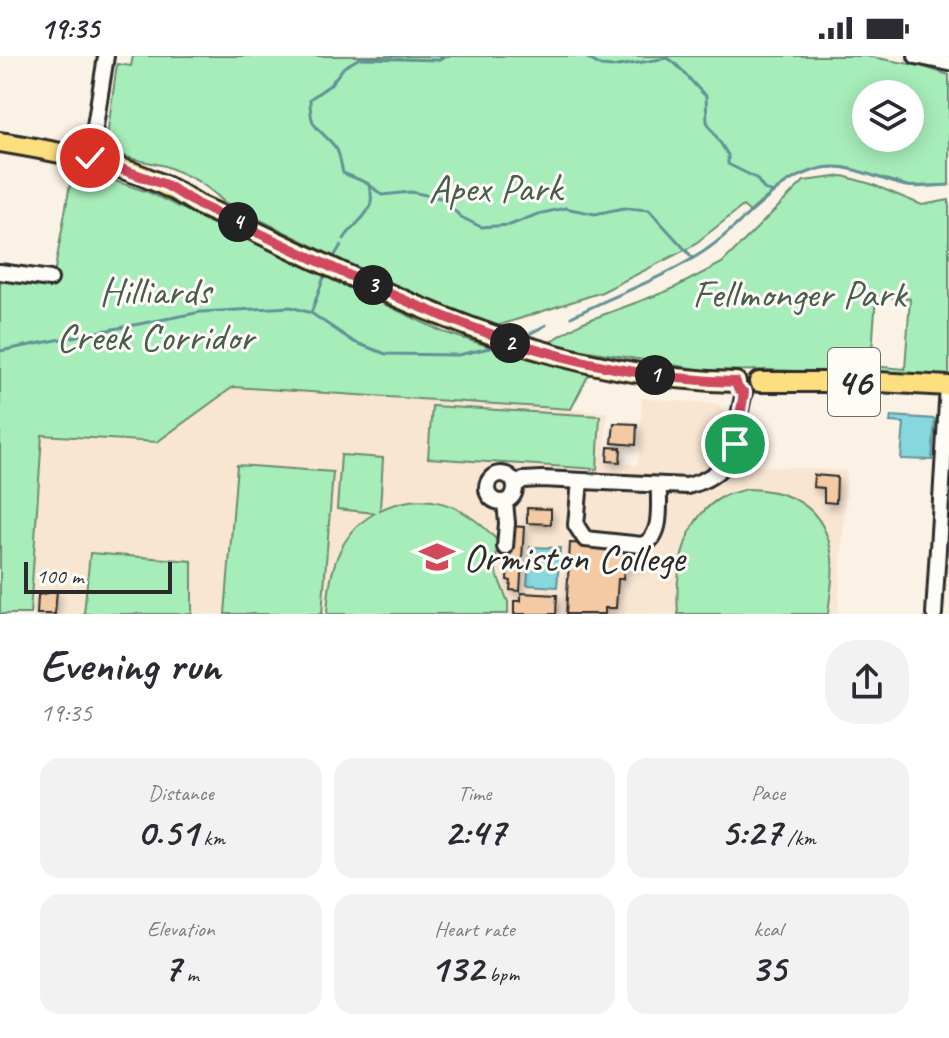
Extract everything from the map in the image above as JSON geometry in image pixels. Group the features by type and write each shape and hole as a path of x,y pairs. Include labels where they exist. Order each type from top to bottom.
{"main road":[{"name":"46","path":"0,142 90,158 166,185 199,205 471,329 538,352 651,375 747,386 863,382 948,386"}],"street":[{"path":"90,158 106,56"},
{"path":"916,56 949,63"},
{"path":"0,272 50,279"},
{"path":"515,486 523,480 687,486 702,482 721,467 732,453 747,386"},
{"path":"934,614 948,386"},
{"path":"501,474 510,477 515,486 513,496 505,502 491,499 487,490 489,481 501,474"},
{"path":"580,481 576,525 580,534 591,541 642,545 656,534 659,485"},
{"path":"505,502 505,547"}],"shaded area":[{"name":"Ormiston College","path":"233,387 607,412 604,462 638,465 642,398 719,404 723,412 722,442 751,448 750,465 847,471 838,614 30,614 41,435 157,442"}],"green space":[{"name":"Apex Park","path":"133,56 866,56 921,66 949,75 949,185 909,186 844,167 821,168 788,181 751,213 743,206 691,247 602,292 494,327 441,309 224,202 188,176 116,151 107,137 117,64 131,66"},
{"name":"Hilliards Creek Corridor","path":"73,167 148,192 443,332 589,374 571,409 233,387 157,442 42,435 30,614 0,614 0,265 54,275"},
{"name":"Fellmonger Park","path":"843,176 922,205 949,200 949,377 770,370 709,371 547,344 581,323 670,290 722,263 804,181","holes":["876,296 910,299 905,369 871,366"]},
{"path":"432,406 600,416 597,469 428,458"},
{"path":"341,455 383,458 380,510 413,500 444,504 471,517 497,540 496,572 508,602 508,614 327,614 330,584 338,556 352,532 375,513 337,509"},
{"path":"237,465 333,472 322,614 225,614"},
{"path":"748,489 790,497 812,512 820,522 827,535 832,559 828,614 678,614 680,564 690,531 710,505 724,496"},
{"path":"90,553 192,561 192,614 84,614"}],"water":[{"path":"891,416 935,419 932,460 901,459 904,423 890,422"},
{"path":"530,547 560,548 557,587 527,585"}],"building":[{"path":"614,423 637,424 636,445 612,443"},
{"path":"608,447 621,448 620,462 607,461"},
{"path":"814,475 837,477 836,503 824,502 824,488 813,487"},
{"path":"527,508 551,509 551,524 527,523"},
{"path":"510,526 524,527 520,591 510,590 511,581 507,580"},
{"path":"570,543 641,547 640,565 624,564 623,579 618,579 616,608 605,608 605,614 566,614"},
{"path":"57,591 55,614 37,614 38,595"},
{"path":"521,593 557,595 556,614 514,614 514,601 521,601"}],"waterway":[{"path":"445,56 438,60 360,58 344,67 330,85 310,99 313,123 336,148 343,173 367,183 382,195 411,192 441,198 461,217 481,227 510,225 565,208 595,214 624,208 649,210 693,258"},
{"path":"584,56 601,66 612,67 668,58 706,96 707,122 728,155 728,164 756,178 764,189 773,193"},
{"path":"571,317 687,262 718,241 774,192 805,173 833,167 906,186 949,185"},
{"path":"344,239 369,209 369,186"},
{"path":"335,255 341,245"},
{"path":"311,313 324,277"},
{"path":"0,351 201,312 291,307 311,313 354,342 386,354 458,355 499,346"},
{"path":"522,338 546,325"}],"place":[{"name":"Ormiston College","path":"437,557"}],"route":[{"path":"90,158 166,185 199,205 437,316 503,341 611,369 736,382 738,389 744,393 735,444"}]}
